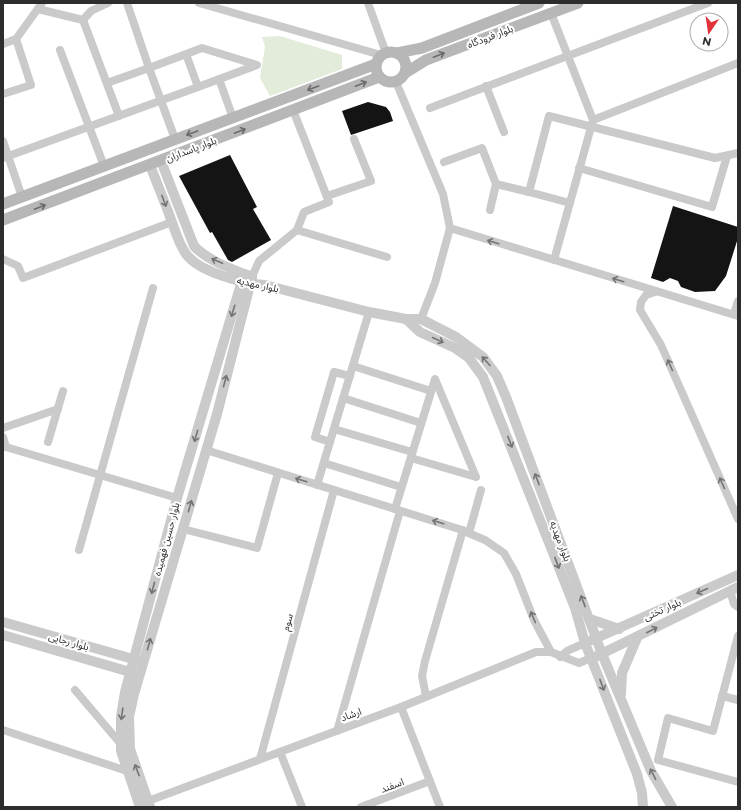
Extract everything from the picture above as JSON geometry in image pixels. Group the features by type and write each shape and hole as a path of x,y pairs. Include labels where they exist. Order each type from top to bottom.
{"main road":[{"name":"بلوار فرودگاه","path":"397,53 422,48 539,3"},
{"name":"بلوار فرودگاه","path":"405,73 426,60 578,3"},
{"path":"397,53 406,64 405,73 396,82 387,82 379,77 376,68 381,57 397,53"},
{"name":"بلوار پاسداران","path":"3,204 233,118 381,57"},
{"name":"بلوار پاسداران","path":"3,220 379,77"}],"street":[{"path":"83,20 90,11 108,3"},
{"path":"127,3 175,139"},
{"path":"199,3 209,4 381,57"},
{"path":"368,3 381,57"},
{"path":"430,108 708,3"},
{"path":"3,44 16,39 40,6 83,20"},
{"path":"551,13 592,123 554,260"},
{"path":"83,20 119,116"},
{"path":"3,94 31,85 16,39"},
{"path":"6,157 162,101 256,65 202,48 107,83"},
{"path":"60,50 104,166"},
{"path":"186,54 198,87"},
{"path":"592,123 738,63"},
{"path":"219,79 233,118"},
{"path":"396,82 443,194 450,228 436,283 421,319"},
{"path":"486,86 504,132"},
{"path":"247,279 258,261 297,230 304,212 329,202 293,110"},
{"path":"530,192 549,116 592,123 715,158 738,153"},
{"path":"326,196 371,181 354,139"},
{"path":"3,141 6,157 22,197"},
{"path":"444,162 482,148 496,184 490,210"},
{"path":"579,168 712,207 727,156"},
{"name":"بلوار مهدیه","path":"161,161 194,246 200,253 247,279"},
{"name":"بلوار مهدیه","path":"150,165 186,254 194,262 204,268 369,312 406,319 421,319 456,337 483,357 497,376 602,654 621,696 651,771 672,807"},
{"path":"496,184 570,203"},
{"path":"3,259 18,266 23,278 172,222"},
{"path":"450,228 655,292 736,315 738,301"},
{"path":"297,230 387,257"},
{"path":"3,266 12,263"},
{"name":"بلوار حسین فهمیده","path":"139,661 183,529 206,450 247,279"},
{"name":"بلوار حسین فهمیده","path":"146,805 130,749 128,733 136,673 177,498 247,279"},
{"path":"638,286 641,302 640,310 661,345 738,519"},
{"path":"79,550 153,288"},
{"path":"641,302 646,295 655,292"},
{"path":"317,485 369,312"},
{"name":"بلوار مهدیه","path":"406,319 420,332 455,348 469,358 483,377 575,608 585,643 637,774 642,793 643,807"},
{"path":"353,366 431,391"},
{"path":"330,442 315,437 334,372 350,376"},
{"path":"334,429 411,455 476,477 435,379 411,455 401,488 397,510 336,731"},
{"path":"48,442 64,391"},
{"path":"343,398 421,423"},
{"path":"3,428 58,409"},
{"path":"3,437 5,447 177,498"},
{"path":"206,450 466,532 485,540 504,553 516,574 534,620 551,652 560,657 579,663 591,658"},
{"path":"324,463 401,488"},
{"path":"183,529 257,548 278,473"},
{"name":"سوم","path":"260,759 334,490"},
{"path":"426,696 422,676 424,661 481,490"},
{"name":"بلوار تختی","path":"585,643 738,575"},
{"path":"734,589 734,604 738,607"},
{"name":"بلوار تختی","path":"591,658 637,638 734,589"},
{"path":"590,619 619,629"},
{"name":"بلوار رجایی","path":"3,622 139,661"},
{"name":"بلوار رجایی","path":"3,635 136,673"},
{"path":"738,636 713,731 668,718 658,760 738,782"},
{"path":"621,696 622,673 637,638"},
{"path":"560,657 567,651 585,643"},
{"name":"ارشاد","path":"146,805 260,759 401,707 536,652 551,652"},
{"name":"بلوار حسین فهمیده","path":"136,673 121,716 120,743 126,771 146,805"},
{"path":"75,690 120,743"},
{"path":"722,696 738,700"},
{"path":"401,707 440,807"},
{"path":"3,730 126,771"},
{"path":"280,752 302,807"},
{"name":"اسفند","path":"361,807 430,781"}],"green space":[{"path":"280,36 342,55 342,69 270,96 260,78 265,47 262,37"}],"building":[{"path":"368,102 386,107 390,112 393,121 351,135 342,111"},
{"path":"230,155 257,207 253,209 271,240 232,262 228,260 212,232 210,233 179,176"},
{"path":"673,206 738,227 738,238 726,276 715,291 695,292 681,287 678,281 670,278 663,282 651,278"}]}
